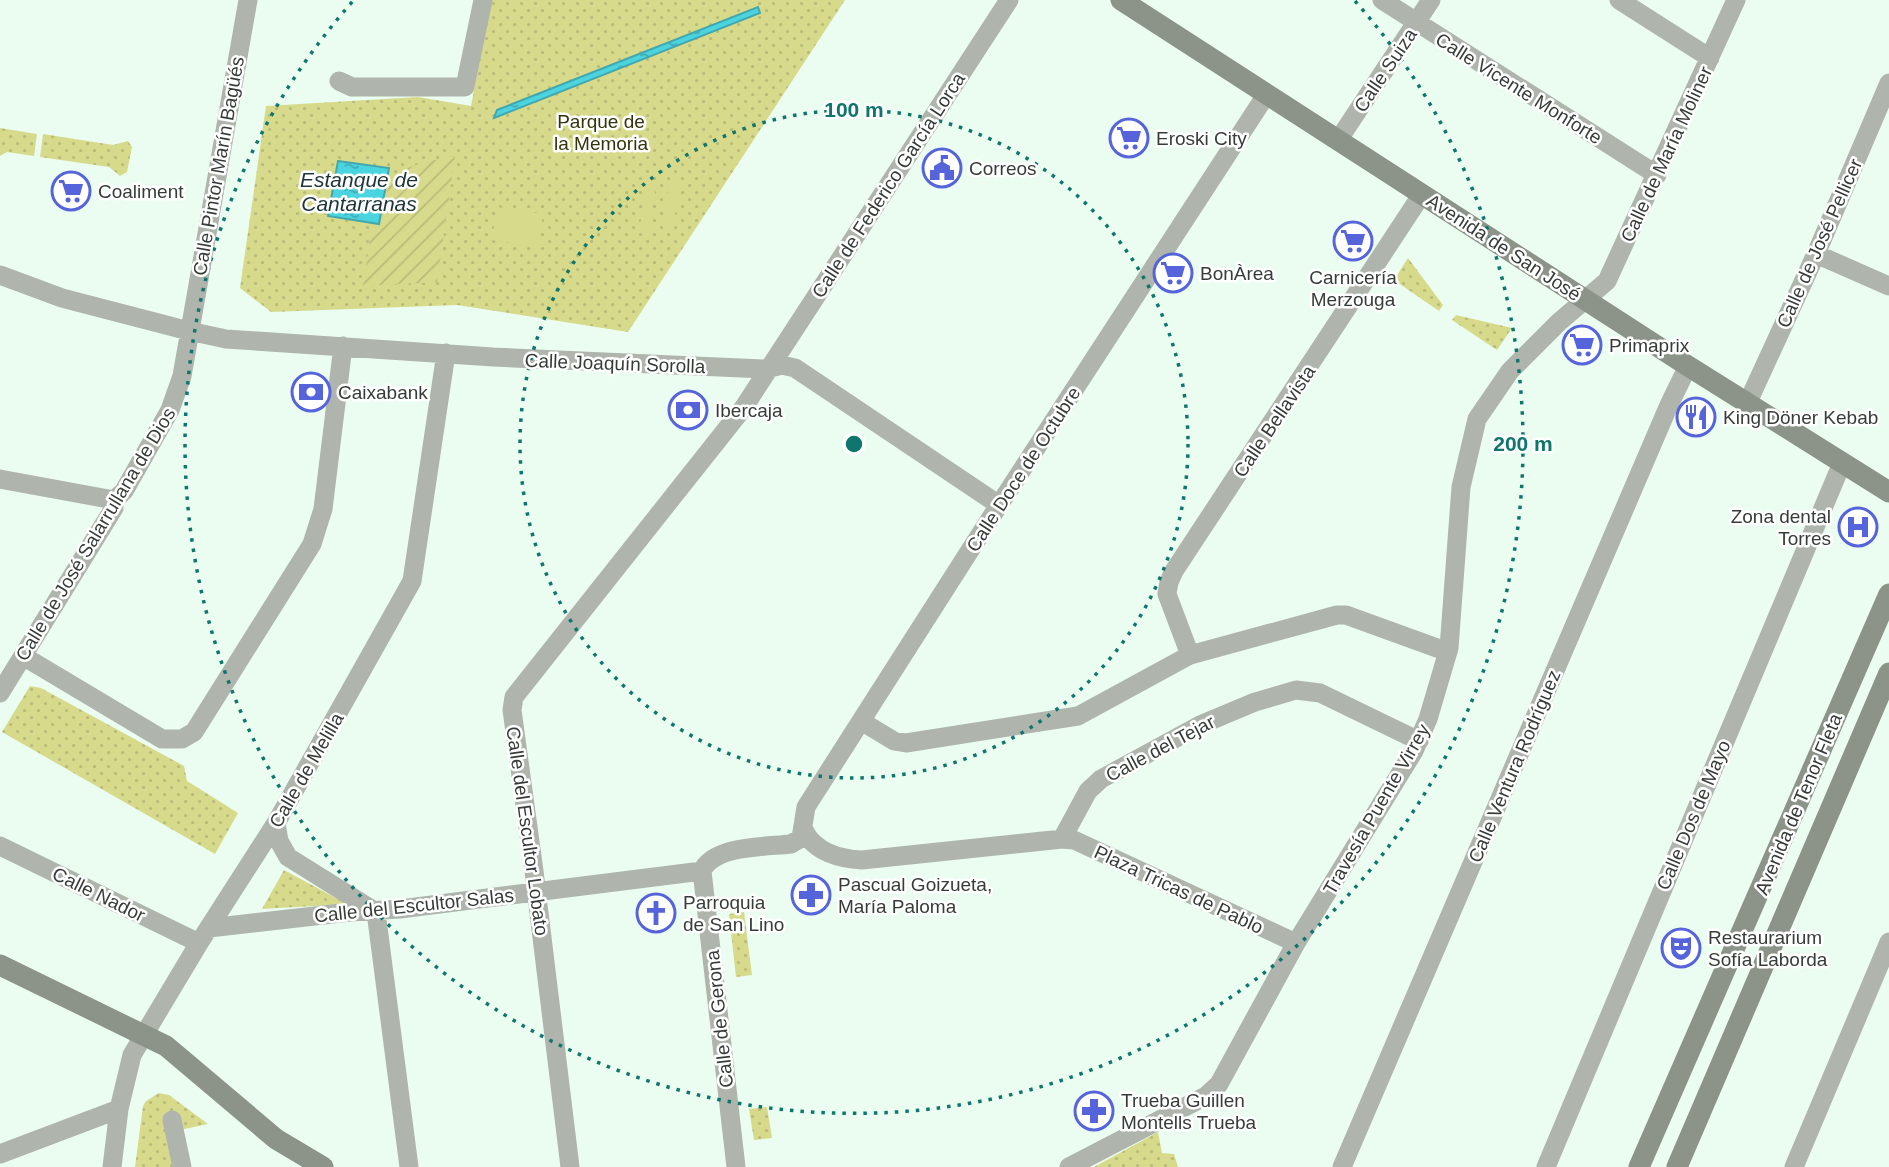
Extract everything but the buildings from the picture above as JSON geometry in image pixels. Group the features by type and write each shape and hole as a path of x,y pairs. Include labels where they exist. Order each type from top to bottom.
{"main road":[{"name":"Avenida de San José","path":"1121,0 1688,366 1889,492"},
{"name":"Avenida de Tenor Fleta","path":"1639,1167 1889,594"},
{"name":"Avenida de Tenor Fleta","path":"1677,1167 1889,673"},
{"path":"0,965 144,1034 177,1054 276,1139 323,1167"}],"street":[{"name":"Calle Pintor Marín Bagüés","path":"190,331 248,0"},
{"path":"339,81 352,87 465,87 483,0"},
{"name":"Calle de Federico García Lorca","path":"766,369 1009,0"},
{"name":"Calle Vicente Monforte","path":"1382,0 1657,176"},
{"name":"Calle Suiza","path":"1339,139 1431,0"},
{"path":"1619,0 1710,58"},
{"name":"Calle de María Moliner","path":"1586,300 1607,281 1736,0"},
{"name":"Calle de José Pellicer","path":"1748,402 1816,254 1889,83"},
{"name":"Calle Doce de Octubre","path":"798,837 806,807 1266,95"},
{"name":"Calle Bellavista","path":"1190,655 1167,594 1174,571 1422,194"},
{"path":"1816,254 1889,286"},
{"name":"Calle Joaquín Sorolla","path":"0,275 62,298 226,339 596,363 766,369 782,365 794,368 999,505"},
{"name":"Travesía Puente Virrey","path":"1069,1167 1212,1091 1225,1075 1296,943 1419,741 1433,708 1448,652 1461,487 1474,426 1486,403 1510,371 1559,322 1586,300"},
{"name":"Calle de José Salarrullana de Dios","path":"0,693 114,508 114,500 124,491 170,410 182,376 190,331"},
{"path":"23,656 162,739 182,739 189,736 198,726 312,544 323,509 343,346"},
{"name":"Calle de Melilla","path":"112,1167 119,1109 132,1055 204,935 276,823 412,581 446,353"},
{"name":"Calle Ventura Rodríguez","path":"1342,1167 1688,366"},
{"name":"Calle del Escultor Lobato","path":"570,1167 512,710 514,697 744,407 766,369"},
{"name":"Calle Dos de Mayo","path":"1546,1167 1842,463"},
{"path":"0,479 114,500"},
{"path":"861,721 894,741 906,743 1075,717 1190,655 1342,615 1448,652"},
{"name":"Calle del Tejar","path":"1062,839 1088,791 1101,779 1200,725 1281,693 1296,690 1320,693 1419,741"},
{"path":"276,823 281,848 288,857 376,912 409,1167"},
{"path":"702,871 718,854 798,837 811,841 827,852 848,859 862,860 1062,839"},
{"name":"Plaza Tricas de Pablo","path":"1062,839 1074,840 1296,943"},
{"name":"Calle Nador","path":"0,846 204,935"},
{"name":"Calle del Escultor Salas","path":"204,935 350,912 376,912 702,871"},
{"name":"Calle de Gerona","path":"702,871 736,1167"},
{"path":"1794,1167 1889,942"},
{"path":"0,1154 119,1109"},
{"path":"172,1120 182,1167"}],"green space":[{"name":"Parque de la Memoria","path":"492,0 845,0 628,332 457,305 271,312 240,288 266,106 418,97 471,106"},
{"path":"0,128 37,134 34,156 7,152 0,156"},
{"path":"43,134 113,145 128,141 132,147 127,172 120,176 109,167 40,157"},
{"path":"455,156 437,282 363,286 372,225 381,226 390,177 421,163"},
{"path":"669,181 679,183 673,233 663,231"},
{"path":"646,183 656,185 649,235 639,233"},
{"path":"497,207 543,214 538,247 492,240"},
{"path":"1408,258 1443,305 1439,311 1394,280"},
{"path":"1456,315 1512,328 1497,350 1452,320"},
{"path":"30,686 41,688 184,766 187,781 238,813 215,854 2,732"},
{"path":"284,870 347,904 262,909"},
{"path":"744,912 752,975 736,977 729,914"},
{"path":"159,1093 169,1095 208,1124 180,1130 188,1167 135,1167 143,1106"},
{"path":"767,1107 772,1138 754,1140 749,1109"},
{"path":"1158,1132 1162,1153 1174,1154 1178,1167 1094,1167"}],"water":[{"path":"758,7 760,13 494,118 497,110"},
{"name":"Estanque de Cantarranas","path":"338,161 389,168 379,224 328,216"}],"place":[{"name":"Eroski City","path":"1129,138"},
{"name":"Correos","path":"942,168"},
{"name":"Coaliment","path":"71,191"},
{"name":"Carnicería Merzouga","path":"1353,241"},
{"name":"BonÀrea","path":"1173,273"},
{"name":"Primaprix","path":"1582,345"},
{"name":"Caixabank","path":"311,392"},
{"name":"Ibercaja","path":"688,410"},
{"name":"King Döner Kebab","path":"1696,417"},
{"name":"Zona dental Torres","path":"1858,527"},
{"name":"Pascual Goizueta, María Paloma","path":"811,895"},
{"name":"Parroquia de San Lino","path":"656,913"},
{"name":"Restaurarium Sofía Laborda","path":"1681,948"},
{"name":"Trueba Guillen Montells Trueba","path":"1094,1111"}]}
